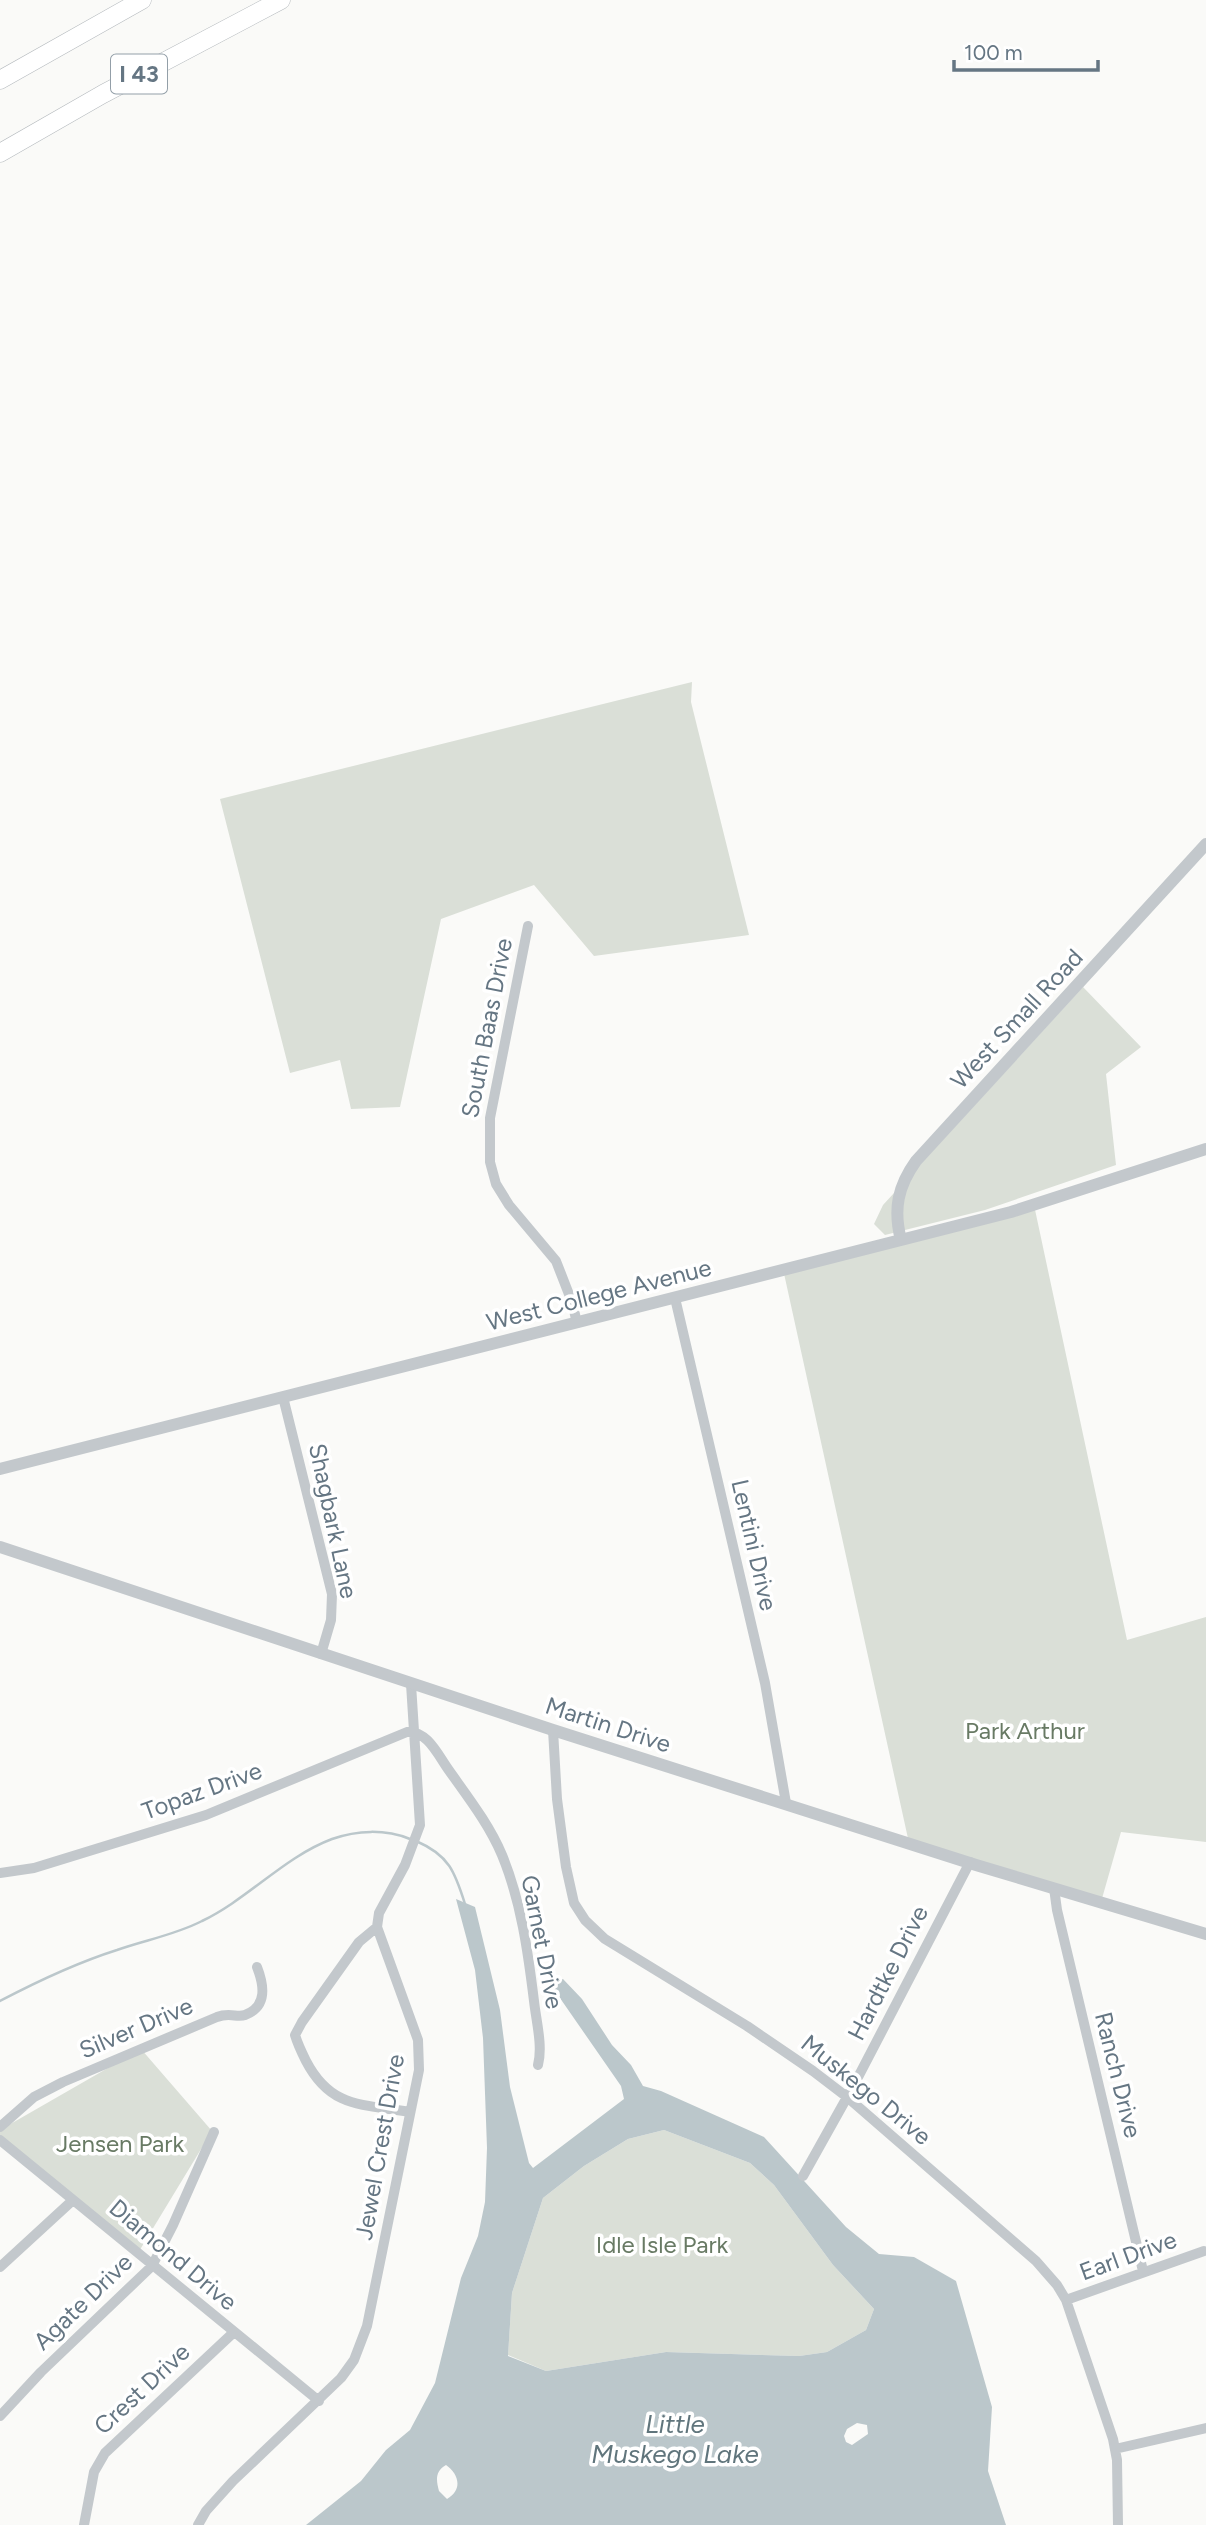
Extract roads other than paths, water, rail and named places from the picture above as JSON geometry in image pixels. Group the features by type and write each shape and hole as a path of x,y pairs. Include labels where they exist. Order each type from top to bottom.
{"highway":[{"name":"I 43","path":"0,80 142,0"},
{"name":"I 43","path":"0,153 114,88 281,0"}],"street":[{"name":"West Small Road","path":"901,1240 896,1215 897,1204 906,1174 916,1161 1206,844"},
{"name":"South Baas Drive","path":"528,926 490,1118 490,1162 496,1184 509,1205 556,1261 577,1323"},
{"name":"West College Avenue","path":"0,1469 901,1240 1054,1199 1206,1149"},
{"name":"Lentini Drive","path":"675,1298 765,1683 786,1803"},
{"name":"Shagbark Lane","path":"283,1397 332,1594 331,1620 321,1654"},
{"name":"Martin Drive","path":"0,1547 553,1730 970,1863 1206,1934"},
{"path":"410,2112 359,2104 335,2097 315,2078 295,2035 359,1942 377,1927 379,1913 386,1897 413,1848 420,1825 411,1684"},
{"name":"Muskego Drive","path":"553,1730 557,1799 566,1867 575,1903 585,1920 605,1940 747,2026 793,2056 847,2097 1017,2244 1050,2276 1066,2300 1115,2449 1118,2525"},
{"name":"Topaz Drive","path":"0,1873 34,1868 205,1815 414,1731"},
{"name":"Garnet Drive","path":"414,1731 429,1742 476,1809 502,1854 526,1943 540,2059 538,2064"},
{"name":"Hardtke Drive","path":"803,2176 970,1863"},
{"name":"Ranch Drive","path":"1054,1888 1056,1910 1143,2272"},
{"name":"Jewel Crest Drive","path":"198,2525 206,2511 233,2481 341,2378 354,2360 367,2326 419,2070 418,2040 377,1927"},
{"name":"Silver Drive","path":"0,2127 34,2096 63,2082 227,2013 245,2015 261,1999 264,1988 257,1967"},
{"name":"Agate Drive","path":"0,2416 41,2372 152,2266 214,2132"},
{"name":"Diamond Drive","path":"0,2140 319,2401"},
{"path":"0,2267 73,2200"},
{"name":"Earl Drive","path":"1066,2300 1204,2251"},
{"name":"Crest Drive","path":"84,2525 94,2472 105,2453 233,2333"},
{"path":"1115,2449 1206,2428"}],"water":[{"name":"Little Muskego Lake","path":"456,1899 475,1907 500,2010 510,2087 529,2163 533,2168 624,2099 621,2086 553,1988 556,1981 563,1979 582,1999 612,2045 631,2065 643,2086 661,2091 764,2137 846,2227 879,2254 914,2257 956,2281 992,2407 988,2471 1006,2525 306,2525 361,2481 386,2450 410,2430 435,2383 461,2278 478,2236 485,2202 487,2148 483,2038 475,1970","holes":["664,2130 750,2163 774,2185 833,2265 874,2309 866,2330 827,2352 799,2356 666,2352 546,2371 508,2356 512,2293 543,2198 584,2166 628,2139","857,2423 867,2425 868,2434 852,2445 846,2442 844,2436 847,2429","446,2465 454,2473 457,2482 455,2491 447,2499 439,2491 437,2483 442,2467"]}],"waterway":[{"path":"0,2001 87,1961 202,1921 298,1856 332,1839 371,1832 410,1839"},
{"path":"416,1841 436,1852 449,1866 465,1904"}],"park label":[{"name":"Park Arthur","path":"1025,1731"},
{"name":"Jensen Park","path":"120,2144"},
{"name":"Idle Isle Park","path":"662,2245"}]}
